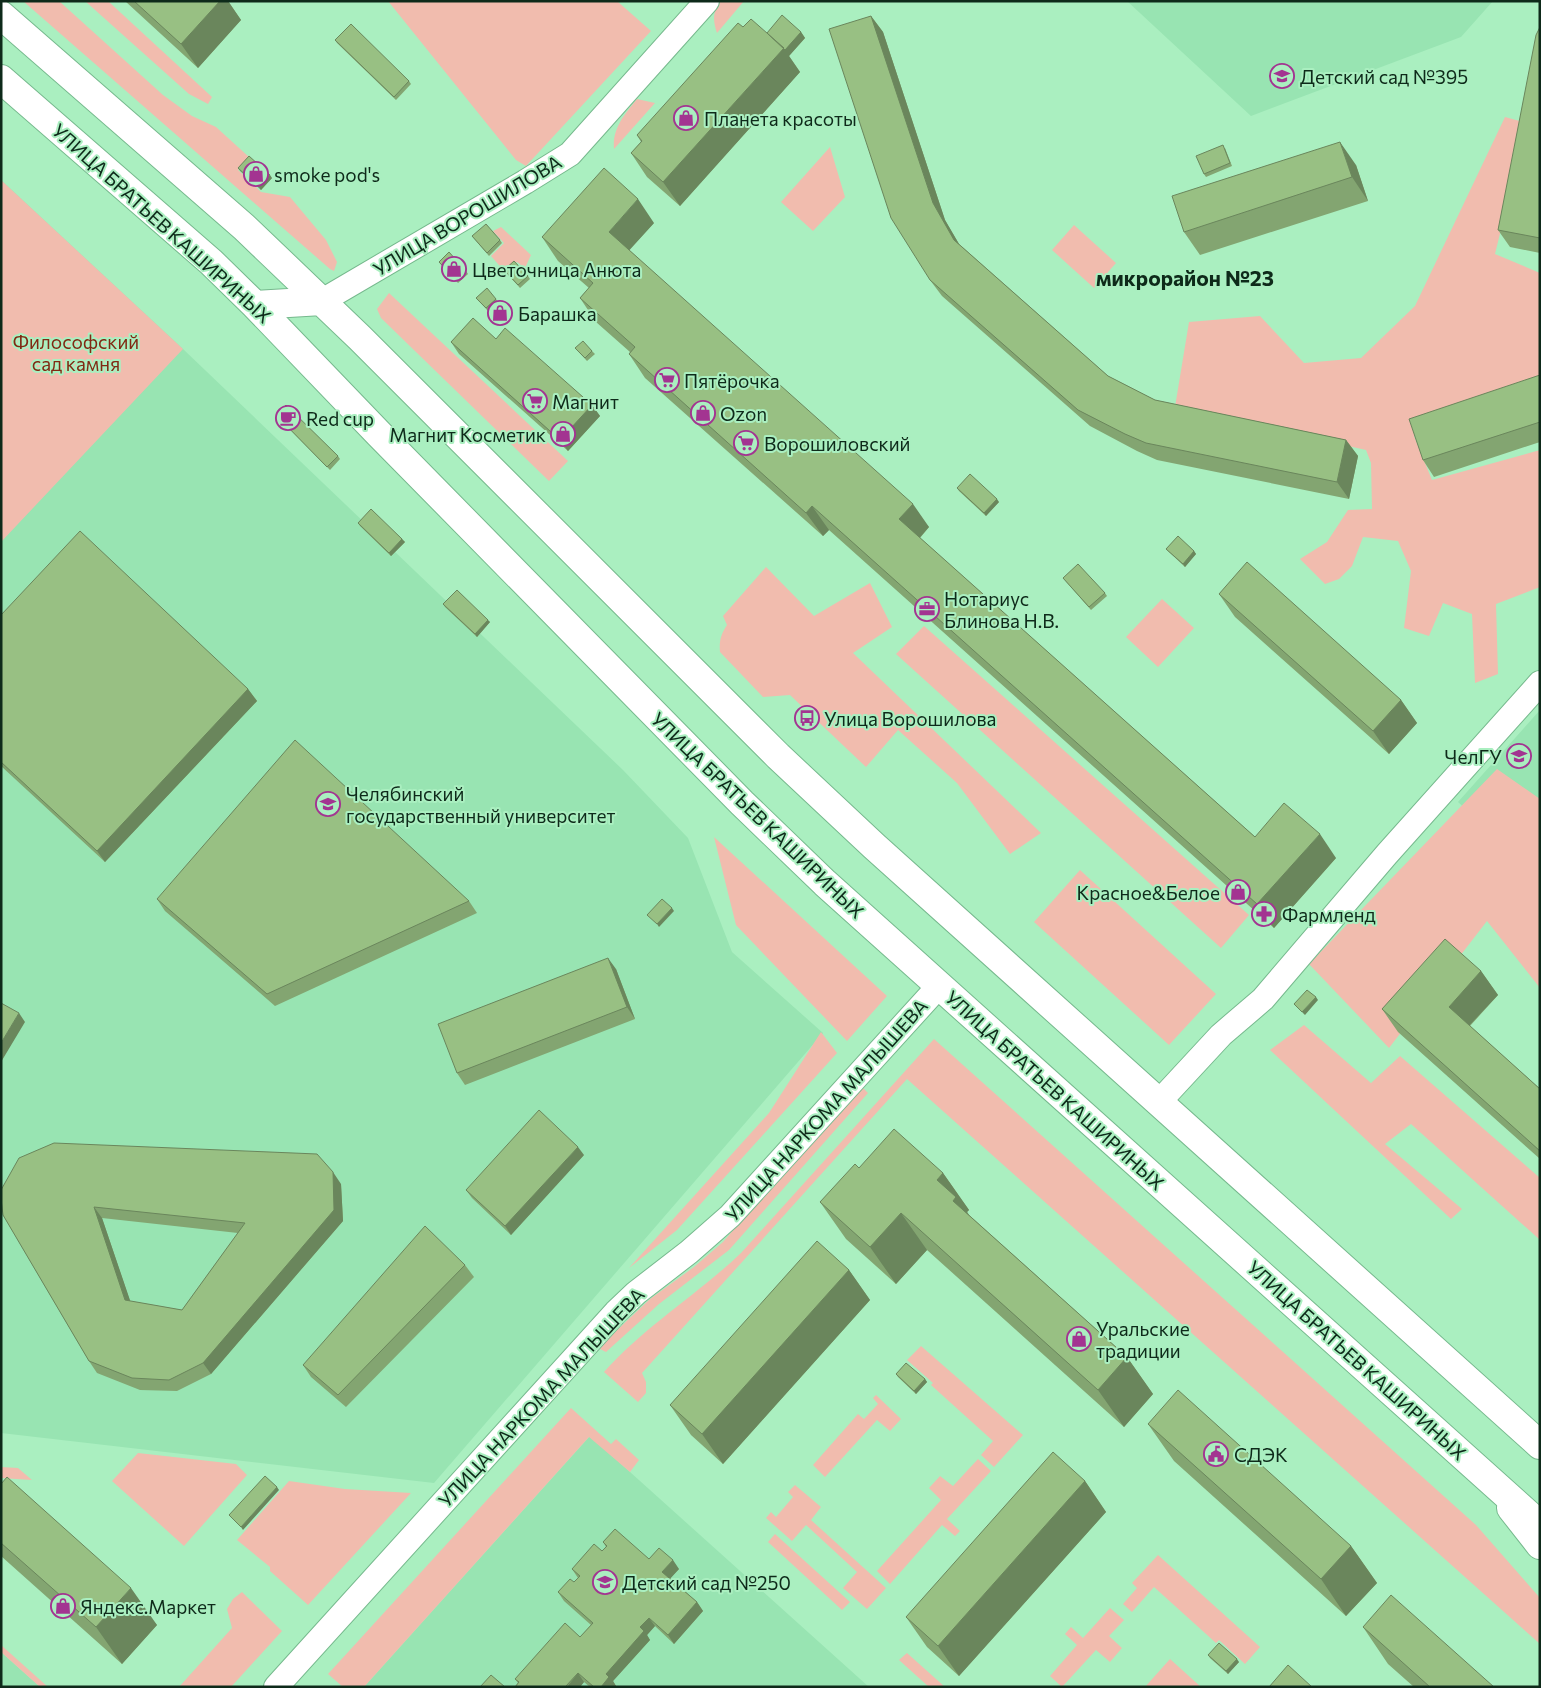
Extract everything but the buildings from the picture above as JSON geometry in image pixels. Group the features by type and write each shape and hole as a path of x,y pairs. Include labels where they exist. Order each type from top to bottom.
{"main road":[{"path":"1,15 223,208 322,301 785,762 874,846 1540,1445"},
{"name":"УЛИЦА БРАТЬЕВ КАШИРИНЫХ","path":"1,79 212,262 742,803 825,883 1540,1525"},
{"name":"УЛИЦА ВОРОШИЛОВА","path":"255,305 322,301"},
{"path":"1486,1477 1540,1545"}],"street":[{"name":"УЛИЦА ВОРОШИЛОВА","path":"322,301 526,182 570,154 707,1"},
{"path":"1158,1103 1221,1035 1263,999 1387,854 1540,683"},
{"name":"УЛИЦА НАРКОМА МАЛЫШЕВА","path":"276,1687 616,1312 636,1293 689,1252 730,1216 939,986"}],"shaded area":[{"name":"Детский сад №395","path":"1127,1 1493,1 1461,37 1251,116"},
{"name":"Челябинский государственный университет","path":"1,180 183,349 623,770 688,838 732,952 823,1033 434,1483 1,1433"},
{"name":"ЧелГУ","path":"1540,710 1540,877 1458,802"},
{"name":"Детский сад №250","path":"590,1436 869,1687 364,1687"},
{"path":"1,1652 40,1687 1,1687"}],"green space":[{"path":"23,1 59,1 163,95 192,116 216,127 249,157 238,170 261,192 290,197 326,240 337,262 334,271 330,269"},
{"path":"85,1 108,1 212,97 208,104 189,94"},
{"path":"388,1 617,1 651,31 526,166 516,160"},
{"path":"721,1 744,1 717,33 714,17"},
{"path":"637,99 655,103 614,149 617,128"},
{"path":"1505,117 1527,123 1495,254 1540,273 1540,386 1421,429 1414,436 1432,480 1540,450 1540,587 1496,604 1498,674 1475,683 1472,614 1443,603 1429,636 1404,628 1411,571 1398,541 1363,537 1352,566 1339,579 1325,584 1300,559 1327,542 1348,510 1372,509 1371,463 1366,450 1175,407 1189,322 1260,316 1304,363 1361,358 1415,306"},
{"path":"830,147 845,197 813,231 781,202"},
{"name":"Философский сад камня","path":"1,180 183,349 1,542"},
{"path":"1074,225 1116,263 1094,288 1052,250"},
{"path":"501,227 531,255 525,268 517,262 505,272 491,256 504,243 493,231"},
{"path":"389,293 568,461 549,481 381,318 377,309"},
{"path":"766,567 814,616 870,583 892,627 853,653 1041,833 1010,854 957,783 898,730 866,767 790,695 763,697 720,652 720,644 727,625 723,616"},
{"path":"1162,599 1194,628 1158,667 1126,637"},
{"path":"924,626 1249,915 1221,948 896,654"},
{"path":"1497,769 1540,799 1540,988 1487,921 1389,1048 1309,964"},
{"path":"714,837 887,996 847,1041 736,925"},
{"path":"1080,870 1216,994 1169,1045 1034,922"},
{"path":"1304,1025 1371,1083 1400,1056 1540,1178 1540,1240 1411,1124 1385,1144 1462,1209 1451,1219 1270,1050"},
{"path":"821,1032 837,1053 677,1230 629,1268 769,1113"},
{"path":"934,1039 1476,1525 1540,1598 1540,1644 907,1079 642,1373 646,1382 646,1393 638,1402 604,1372 654,1325 741,1253"},
{"path":"862,1087 868,1093 729,1250 659,1304 606,1352 598,1348 650,1299 694,1267 723,1242"},
{"path":"921,1346 1023,1435 994,1467 981,1455 993,1441 931,1385 933,1383 907,1360"},
{"path":"876,1395 901,1419 890,1431 877,1420 825,1477 813,1465 858,1414 864,1419 878,1404 873,1398"},
{"path":"571,1408 611,1444 616,1439 639,1460 630,1472 589,1437 364,1687 343,1687 328,1674"},
{"path":"138,1453 236,1464 247,1475 184,1546 112,1481"},
{"path":"978,1459 991,1471 947,1519 960,1531 955,1536 942,1525 890,1584 877,1571 941,1500 929,1488 940,1476 953,1486"},
{"path":"1,1467 18,1468 32,1480 1,1478"},
{"path":"289,1481 345,1489 411,1493 308,1605 270,1571 270,1567 237,1540"},
{"path":"795,1485 821,1507 811,1520 886,1588 867,1609 843,1588 857,1572 806,1525 792,1541 766,1518 771,1512 776,1517 793,1497 788,1492"},
{"path":"775,1534 850,1602 842,1610 768,1542"},
{"path":"1158,1555 1260,1647 1245,1664 1219,1640 1216,1643 1154,1587 1132,1612 1123,1604 1137,1588 1132,1583"},
{"path":"242,1592 282,1631 231,1687 179,1687 232,1628 227,1609 233,1599"},
{"path":"1110,1608 1124,1620 1109,1636 1122,1648 1110,1662 1096,1650 1062,1687 1050,1676 1077,1645 1065,1634 1071,1627 1083,1638"},
{"path":"1,1645 48,1687 40,1687 1,1652"},
{"path":"907,1653 945,1687 929,1687 899,1660"},
{"path":"1170,1659 1201,1687 1145,1687"}],"place":[{"name":"Детский сад №395","path":"1282,76"},
{"name":"Планета красоты","path":"686,118"},
{"name":"smoke pod's","path":"256,174"},
{"name":"Цветочница Анюта","path":"454,269"},
{"name":"Барашка","path":"500,313"},
{"name":"Пятёрочка","path":"667,380"},
{"name":"Магнит","path":"535,401"},
{"name":"Ozon","path":"703,413"},
{"name":"Red cup","path":"288,418"},
{"name":"Магнит Косметик","path":"563,434"},
{"name":"Ворошиловский","path":"746,443"},
{"name":"Нотариус Блинова Н.В.","path":"927,609"},
{"name":"Улица Ворошилова","path":"807,718"},
{"name":"ЧелГУ","path":"1519,756"},
{"name":"Челябинский государственный университет","path":"328,804"},
{"name":"Красное&Белое","path":"1238,892"},
{"name":"Фармленд","path":"1264,914"},
{"name":"Уральские традиции","path":"1079,1339"},
{"name":"СДЭК","path":"1216,1454"},
{"name":"Детский сад №250","path":"605,1582"},
{"name":"Яндекс.Маркет","path":"63,1606"}],"district":[{"name":"микрорайон №23","path":"1185,277"}]}
